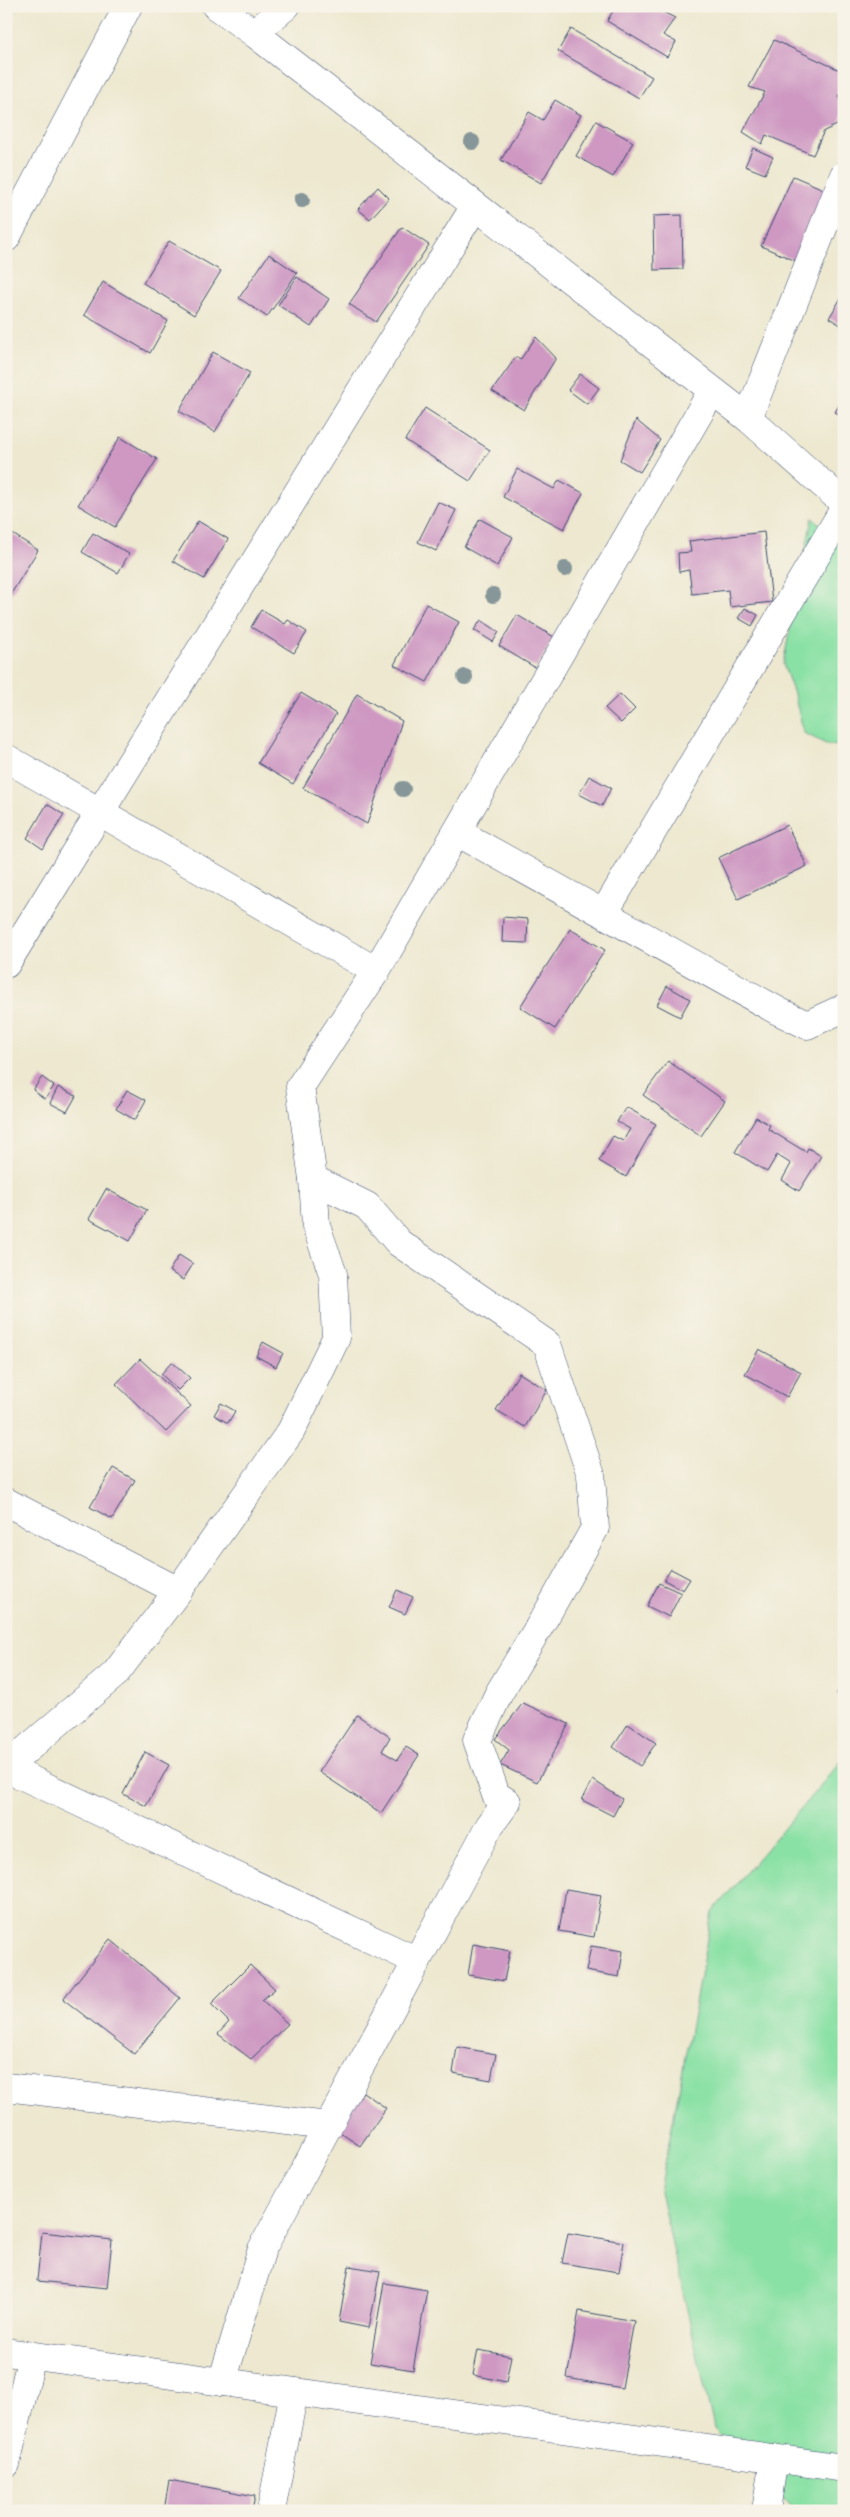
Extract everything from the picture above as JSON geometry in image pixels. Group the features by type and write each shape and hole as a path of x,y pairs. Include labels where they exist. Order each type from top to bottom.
{"street":[{"path":"6,238 128,6"},
{"path":"216,6 254,33 748,418 844,504"},
{"path":"254,33 286,6"},
{"path":"748,418 844,175"},
{"path":"6,964 476,206"},
{"path":"417,1961 6,1767 116,1674 178,1591 291,1431 336,1338 333,1274 316,1226 313,1179 300,1087 376,971 712,391"},
{"path":"604,913 844,509"},
{"path":"6,758 376,971"},
{"path":"458,832 778,1011 807,1025 844,1008"},
{"path":"222,2382 262,2249 490,1824 507,1802 496,1794 477,1740 499,1693 548,1612 595,1528 590,1475 547,1344 399,1243 367,1206 313,1179"},
{"path":"6,1502 178,1591"},
{"path":"6,2086 328,2126"},
{"path":"6,2464 19,2354 844,2468"},
{"path":"271,2511 294,2392"},
{"path":"766,2511 774,2458"}],"green space":[{"path":"812,518 844,542 844,746 828,745 804,733 794,694 783,664"},
{"path":"844,1758 844,2511 794,2511 714,2428 660,2191 712,1912"}],"building":[{"path":"616,6 651,6 675,18 663,35 676,42 667,57 607,21"},
{"path":"747,6 763,6 761,11"},
{"path":"571,29 652,77 639,98 558,51"},
{"path":"774,40 844,72 844,90 839,96 843,105 841,120 837,125 824,131 813,155 766,135 762,144 743,132 765,92 749,87"},
{"path":"555,100 581,115 541,183 501,160 529,112 543,120"},
{"path":"596,121 633,142 613,177 576,156"},
{"path":"753,148 773,157 765,174 745,166"},
{"path":"793,176 828,191 796,261 761,246"},
{"path":"378,187 389,198 370,219 358,209"},
{"path":"682,215 683,269 654,270 653,216"},
{"path":"402,227 429,245 376,322 349,304"},
{"path":"169,241 221,271 194,315 143,283"},
{"path":"269,254 297,273 267,317 239,298"},
{"path":"297,277 329,299 311,327 278,305"},
{"path":"103,282 168,321 150,353 84,315"},
{"path":"844,293 844,327 829,318"},
{"path":"536,337 556,358 524,410 492,391 516,357 520,360"},
{"path":"213,352 250,373 215,432 179,411"},
{"path":"580,374 599,388 587,404 568,390"},
{"path":"844,397 844,417 835,412"},
{"path":"425,408 490,450 470,481 405,440"},
{"path":"636,420 660,440 640,472 620,460"},
{"path":"120,437 157,459 115,527 78,505"},
{"path":"517,469 554,489 559,480 583,493 564,529 503,497"},
{"path":"438,502 456,510 436,551 418,542"},
{"path":"480,519 513,537 497,566 464,547"},
{"path":"198,521 228,539 204,579 173,561"},
{"path":"6,530 38,550 6,602"},
{"path":"764,532 772,602 730,607 728,590 692,594 689,570 679,572 678,553 691,552 689,541"},
{"path":"93,533 129,554 118,573 82,552"},
{"path":"426,604 459,622 427,682 394,665"},
{"path":"745,608 758,615 752,626 738,618"},
{"path":"261,610 285,624 288,620 307,632 294,653 251,627"},
{"path":"517,615 554,637 536,668 499,646"},
{"path":"481,620 499,632 493,642 474,630"},
{"path":"301,693 336,714 293,784 258,763"},
{"path":"357,694 402,721 367,824 303,788"},
{"path":"620,694 635,709 621,723 605,708"},
{"path":"589,776 611,788 602,806 579,794"},
{"path":"47,804 64,815 43,849 27,838"},
{"path":"787,825 807,866 738,899 718,858"},
{"path":"503,917 528,919 527,943 502,942"},
{"path":"570,929 605,950 555,1029 520,1007"},
{"path":"667,986 690,999 680,1017 657,1005"},
{"path":"668,1061 725,1101 701,1136 643,1095"},
{"path":"42,1077 54,1086 45,1099 33,1090"},
{"path":"58,1087 76,1096 67,1112 50,1103"},
{"path":"127,1090 146,1100 135,1120 116,1109"},
{"path":"626,1107 656,1124 626,1177 599,1161 613,1136 623,1141 630,1129 617,1122"},
{"path":"756,1117 770,1125 768,1129 806,1152 808,1148 821,1156 799,1191 782,1180 791,1164 777,1155 767,1172 735,1152"},
{"path":"106,1189 147,1210 130,1241 89,1219"},
{"path":"179,1255 193,1264 183,1280 169,1271"},
{"path":"263,1342 283,1353 276,1367 256,1356"},
{"path":"759,1349 801,1372 787,1397 745,1374"},
{"path":"140,1359 191,1406 166,1432 116,1384"},
{"path":"172,1362 190,1378 178,1390 161,1374"},
{"path":"519,1373 547,1390 525,1427 496,1410"},
{"path":"221,1403 235,1411 228,1423 214,1415"},
{"path":"113,1468 135,1480 112,1519 90,1507"},
{"path":"671,1569 690,1579 683,1590 664,1580"},
{"path":"659,1583 681,1593 669,1617 647,1606"},
{"path":"397,1590 413,1597 405,1614 389,1607"},
{"path":"844,1680 844,1698 837,1694"},
{"path":"523,1703 569,1724 537,1782 500,1765 509,1750 495,1739"},
{"path":"357,1715 390,1737 382,1751 397,1760 406,1747 419,1755 381,1813 319,1772"},
{"path":"628,1724 656,1743 640,1766 613,1747"},
{"path":"145,1752 169,1765 146,1806 123,1794"},
{"path":"593,1780 622,1799 613,1816 582,1800"},
{"path":"566,1889 601,1895 594,1937 559,1931"},
{"path":"110,1939 180,1998 134,2054 63,1999"},
{"path":"473,1944 510,1951 504,1981 468,1975"},
{"path":"591,1946 623,1951 619,1977 586,1971"},
{"path":"250,1965 275,1989 262,2000 288,2024 251,2059 218,2034 229,2022 211,2004"},
{"path":"457,2047 496,2054 491,2080 453,2073"},
{"path":"363,2092 386,2108 360,2146 336,2130"},
{"path":"42,2232 112,2240 107,2288 37,2281"},
{"path":"568,2233 624,2242 619,2272 562,2263"},
{"path":"349,2266 380,2271 369,2328 339,2322"},
{"path":"384,2283 427,2290 413,2370 370,2363"},
{"path":"579,2311 634,2321 622,2388 567,2378"},
{"path":"478,2350 511,2356 506,2382 473,2375"},
{"path":"169,2480 255,2496 252,2511 164,2511"}]}
